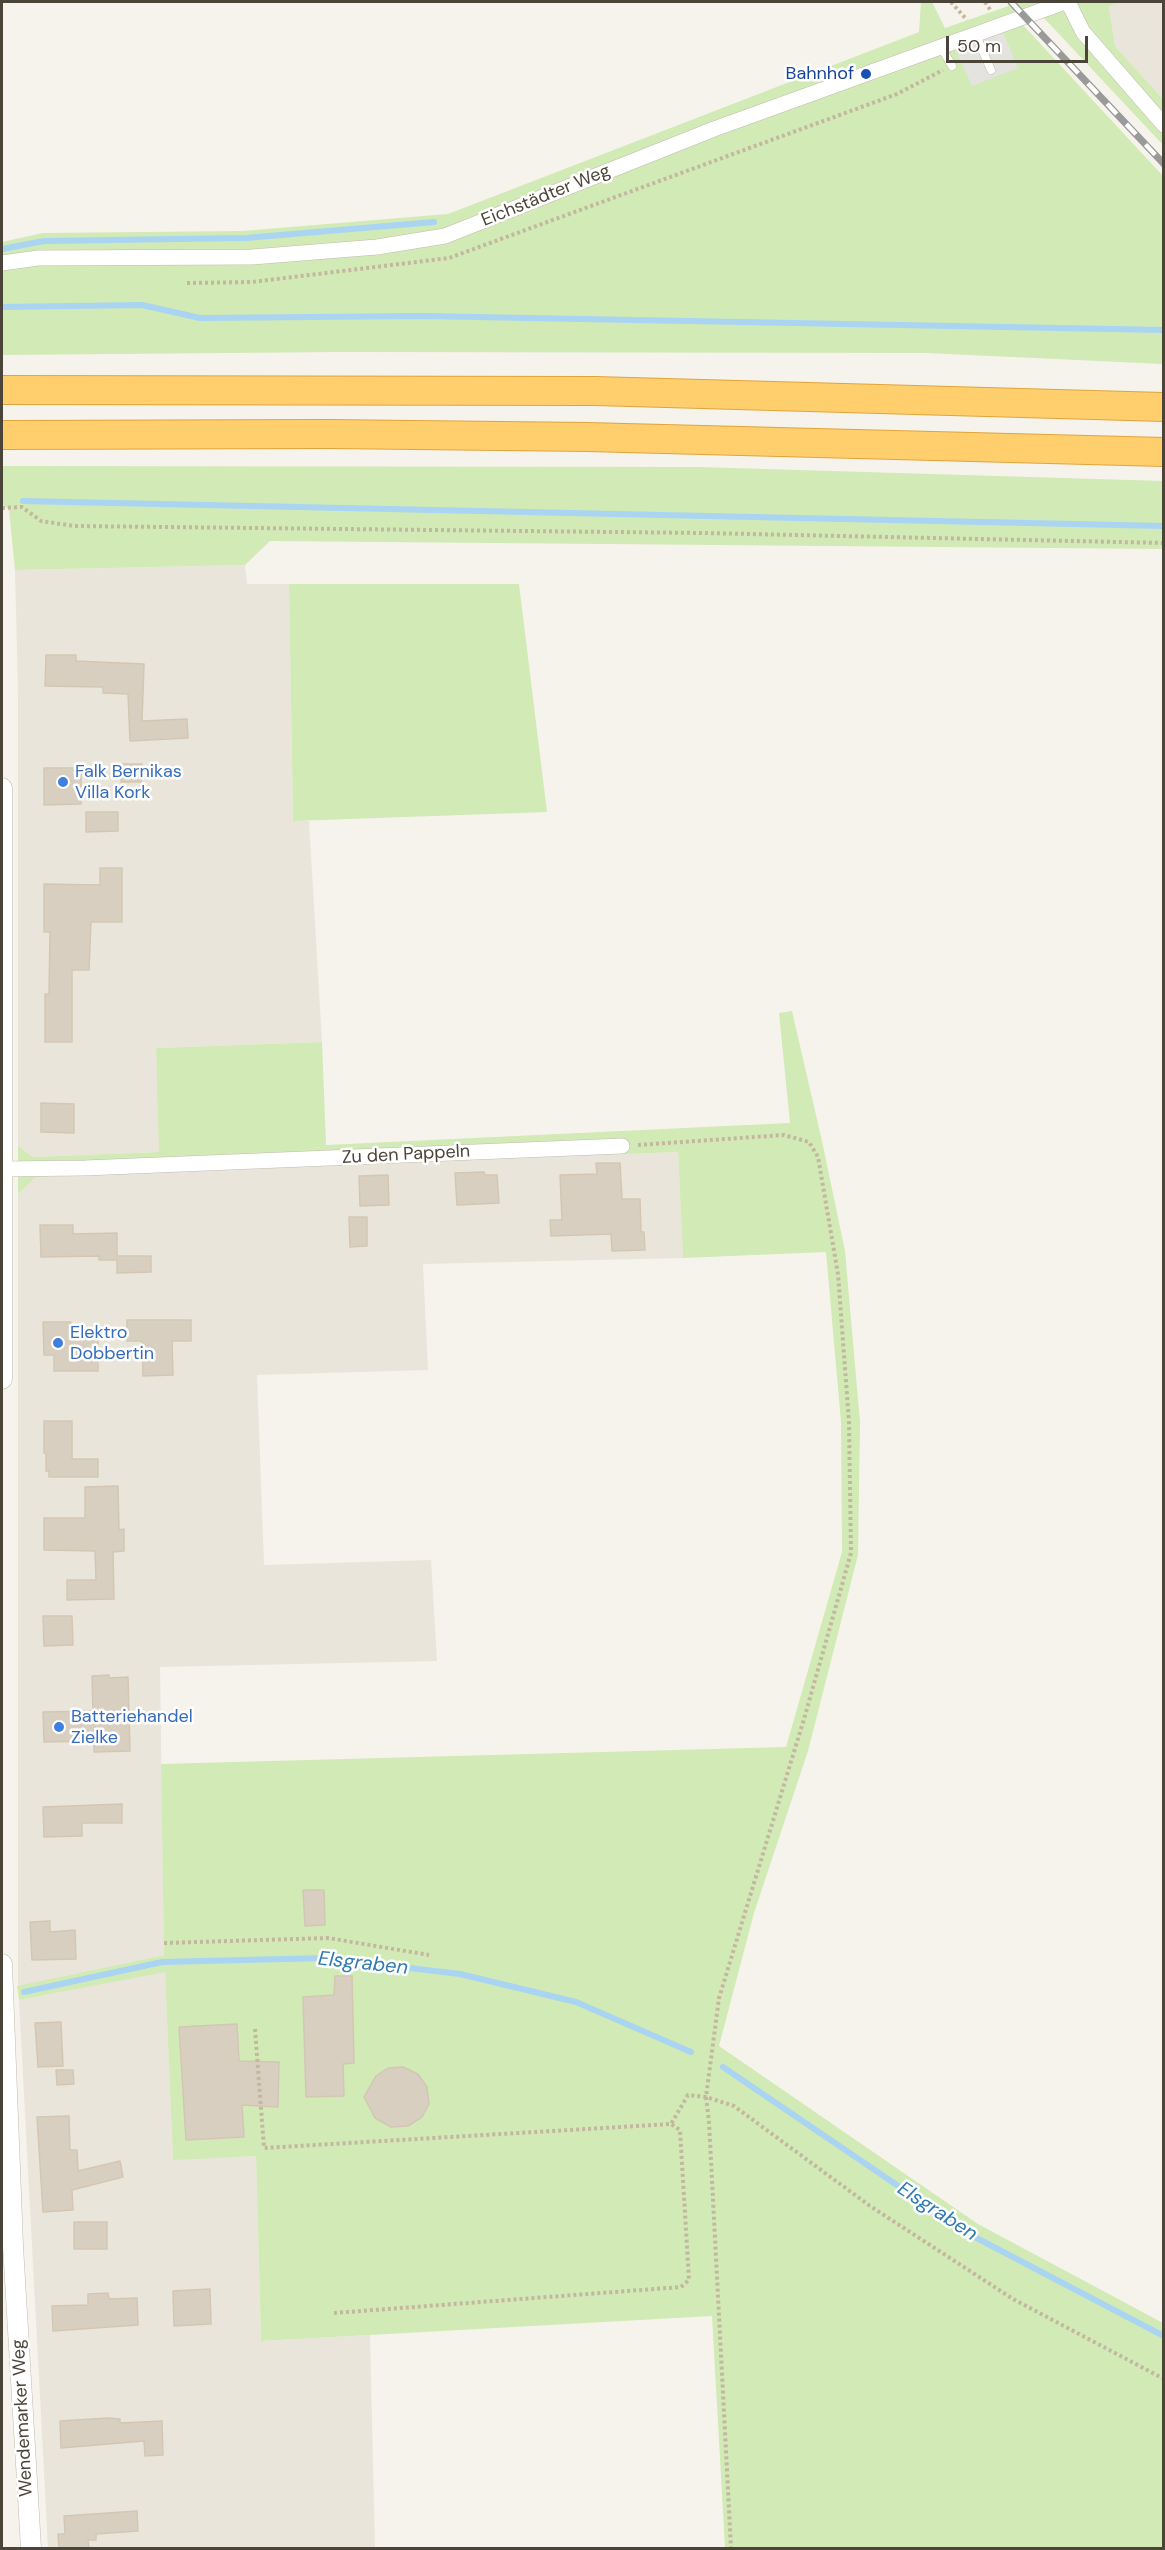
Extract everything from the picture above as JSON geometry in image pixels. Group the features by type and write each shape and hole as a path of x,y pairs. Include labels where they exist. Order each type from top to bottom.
{"highway":[{"path":"2,390 595,391 1164,407"},
{"path":"2,435 587,436 1164,452"}],"street":[{"name":"Eichstädter Weg","path":"2,263 38,258 252,257 377,247 445,236 714,129 975,33 1067,2"},
{"path":"1067,2 1083,32 1164,125"},
{"path":"2,788 2,1379"},
{"name":"Zu den Pappeln","path":"2,1168 201,1164 622,1146"},
{"name":"Wendemarker Weg","path":"2,1964 7,2246 31,2548"}],"lane":[{"path":"975,33 991,70"},
{"path":"940,47 952,66"}],"path":[{"path":"951,2 961,10 975,33"},
{"path":"2,508 22,507 41,521 74,526 715,533 1164,543"},
{"path":"622,1146 784,1136 809,1142 818,1158 838,1274 849,1422 851,1553 801,1731 719,1998 706,2097 710,2122 731,2548"},
{"path":"164,1943 328,1938 429,1954"},
{"path":"255,2029 264,2148 671,2124 680,2130 689,2280 681,2287 334,2313"},
{"path":"671,2124 688,2095 706,2097 734,2106 870,2206 1013,2299 1164,2379"}],"shaded area":[{"path":"1121,2 1163,2 1163,99 1115,46 1109,6"},
{"path":"1003,32 1018,68 972,86 956,51"},
{"path":"245,565 247,584 289,584 293,820 309,821 322,1042 156,1048 160,1152 33,1157 18,1146 18,692 15,570"},
{"path":"678,1152 683,1258 423,1264 428,1370 257,1375 264,1565 431,1560 437,1661 160,1667 164,1955 18,1986 18,1194 36,1177"},
{"path":"165,1971 173,2159 256,2156 261,2341 370,2335 375,2548 48,2548 19,2000"}],"green space":[{"path":"921,2 932,2 945,28 1020,2 1121,2 1109,6 1115,46 1163,99 1163,145 1044,18 1023,25 1163,176 1163,364 926,353 342,352 2,355 2,242 43,233 243,231 448,214 919,32"},
{"path":"2,466 699,467 1163,481 1163,549 270,541 245,565 15,570 9,510 2,503"},
{"path":"289,584 519,584 547,812 293,821"},
{"path":"792,1011 845,1251 860,1422 858,1555 808,1751 754,1913 719,2046 978,2224 1163,2323 1163,2548 725,2548 712,2316 261,2341 256,2156 173,2160 165,1972 19,2000 17,1986 164,1955 161,1764 786,1747 842,1552 841,1422 826,1252 683,1258 678,1152 36,1177 18,1194 18,1146 33,1157 159,1152 156,1048 322,1042 326,1145 790,1123 779,1013"}],"building":[{"path":"46,655 76,655 76,661 144,664 142,721 187,719 188,738 130,741 128,694 103,693 103,687 45,686"},
{"path":"121,764 142,764 141,782 121,782"},
{"name":"Falk Bernikas Villa Kork","path":"44,768 81,768 81,804 44,805"},
{"path":"86,812 118,812 118,831 86,832"},
{"path":"100,868 122,868 122,922 91,922 89,970 72,970 72,1042 45,1042 45,994 49,994 50,932 44,932 44,884 100,885"},
{"path":"41,1103 74,1104 74,1133 41,1132"},
{"path":"596,1163 620,1163 622,1199 640,1199 641,1232 644,1232 645,1250 612,1251 611,1234 551,1236 550,1220 562,1220 560,1175 597,1174"},
{"path":"484,1172 485,1175 497,1175 499,1203 457,1205 455,1173"},
{"path":"388,1175 389,1205 360,1206 359,1176"},
{"path":"349,1217 367,1217 367,1246 350,1247"},
{"path":"40,1225 73,1225 73,1234 117,1233 117,1256 151,1256 151,1272 117,1273 117,1260 99,1260 99,1256 41,1257"},
{"path":"127,1320 191,1320 191,1341 172,1341 173,1375 143,1376 142,1341 127,1341"},
{"path":"43,1322 71,1322 71,1331 77,1331 78,1339 98,1339 98,1371 54,1371 54,1355 44,1355"},
{"path":"44,1421 72,1421 72,1459 98,1459 98,1477 49,1477 49,1471 46,1471 46,1453 44,1453"},
{"path":"118,1486 119,1530 124,1529 124,1551 113,1552 114,1599 67,1600 67,1580 96,1580 95,1551 44,1550 44,1518 85,1518 85,1487"},
{"path":"43,1616 72,1616 73,1645 44,1646"},
{"path":"109,1675 109,1678 128,1677 130,1751 94,1752 94,1741 44,1742 43,1712 93,1711 92,1676"},
{"path":"122,1804 122,1823 82,1823 82,1836 44,1837 43,1807"},
{"path":"303,1890 324,1890 325,1925 305,1926"},
{"path":"50,1921 50,1932 75,1930 76,1959 32,1960 30,1922"},
{"path":"335,1976 352,1976 354,2063 343,2064 344,2096 306,2097 303,1997 334,1995"},
{"path":"61,2022 63,2066 38,2067 35,2023"},
{"path":"237,2024 239,2061 279,2062 278,2107 242,2105 244,2137 186,2140 179,2027"},
{"path":"403,2067 418,2074 427,2087 429,2104 422,2117 408,2126 391,2127 375,2118 364,2097 376,2076 388,2068"},
{"path":"56,2070 73,2070 74,2084 57,2085"},
{"path":"69,2116 70,2150 77,2150 78,2171 120,2161 123,2177 72,2190 73,2210 43,2212 37,2117"},
{"path":"74,2222 107,2222 107,2249 74,2249"},
{"path":"210,2289 211,2324 174,2326 173,2291"},
{"path":"108,2293 109,2299 137,2298 138,2325 53,2331 52,2306 88,2305 88,2294"},
{"path":"120,2419 120,2423 162,2421 163,2455 145,2456 144,2441 61,2448 60,2421"},
{"path":"137,2511 138,2531 96,2534 96,2540 88,2540 89,2548 59,2548 58,2534 65,2534 64,2516"}],"waterway":[{"path":"2,249 44,241 246,238 434,222"},
{"path":"2,307 142,305 200,318 423,316 1164,330"},
{"path":"23,501 1164,526"},
{"name":"Elsgraben","path":"24,1992 162,1962 325,1958 460,1974 576,2002 691,2052"},
{"name":"Elsgraben","path":"723,2067 969,2234 1164,2336"}],"railway":[{"path":"1011,2 1164,164"}],"place":[{"name":"Bahnhof","path":"866,74"},
{"name":"Falk Bernikas Villa Kork","path":"63,782"},
{"name":"Elektro Dobbertin","path":"58,1343"},
{"name":"Batteriehandel Zielke","path":"59,1727"}]}
